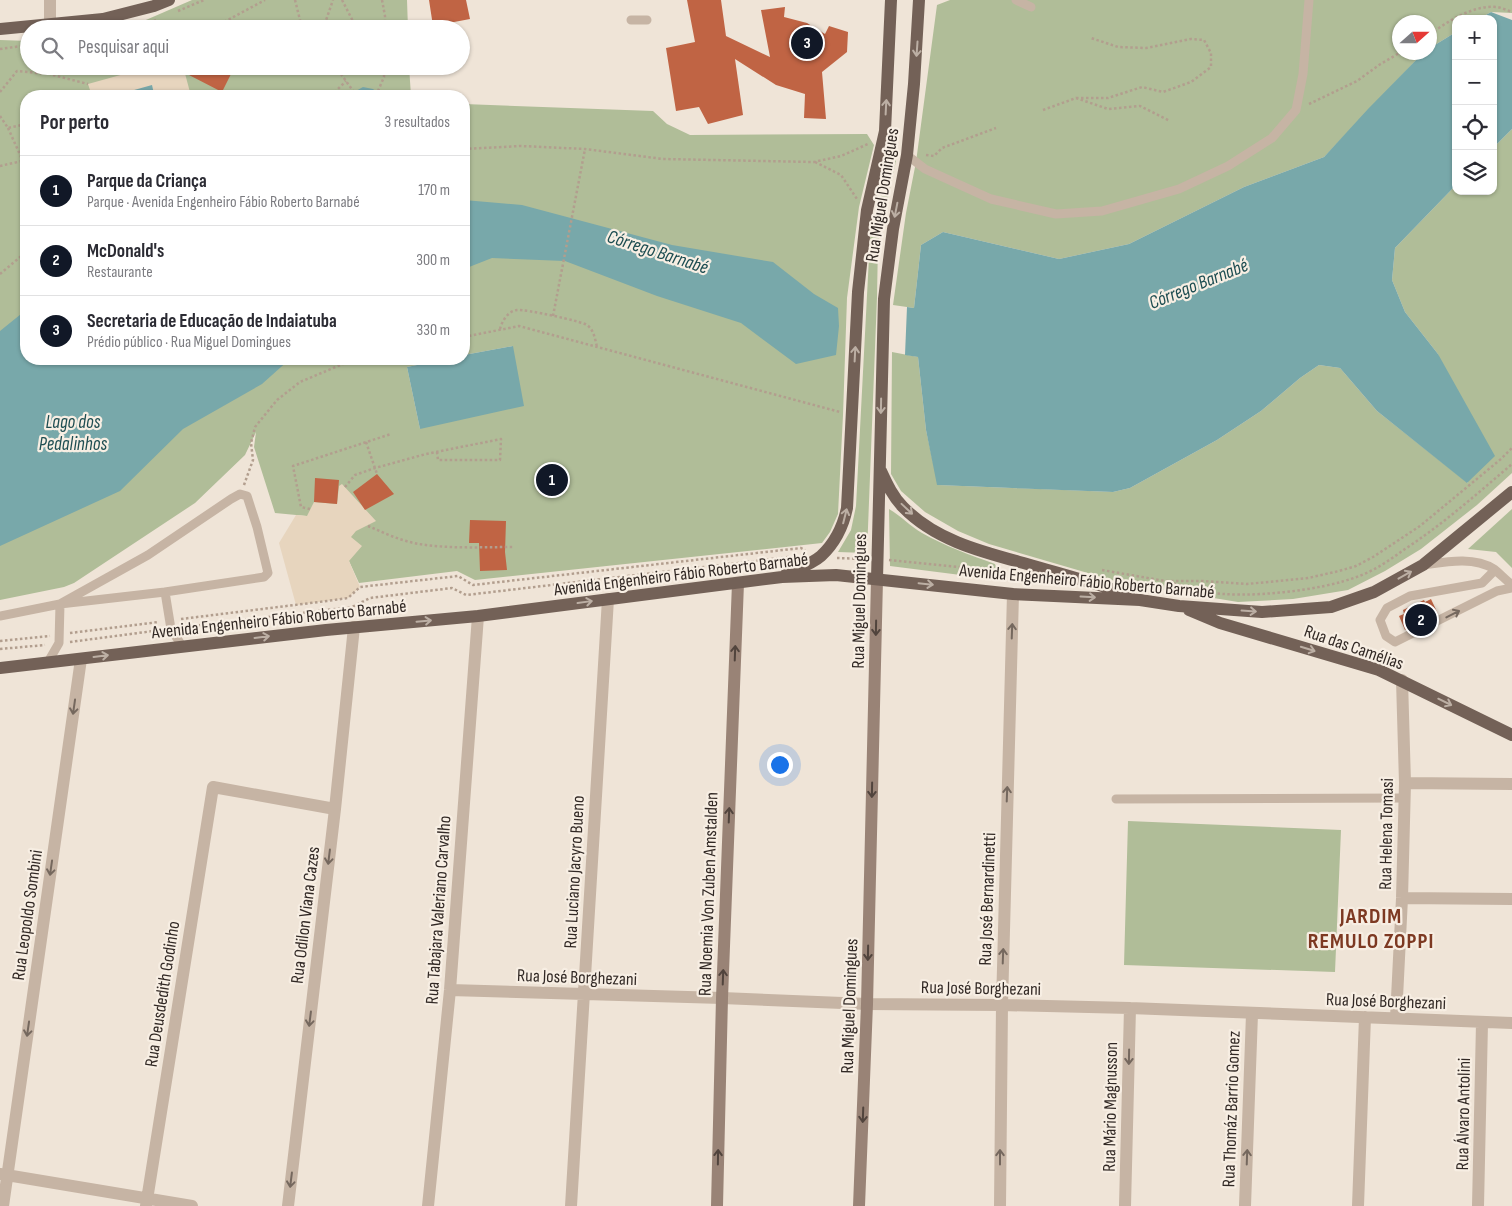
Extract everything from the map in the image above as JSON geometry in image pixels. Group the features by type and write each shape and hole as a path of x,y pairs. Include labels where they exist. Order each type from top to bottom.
{"main road":[{"path":"94,20 154,6 169,0"},
{"name":"Rua Miguel Domingues","path":"782,577 820,557 838,536 847,508 858,292 867,210 885,131 891,0"},
{"name":"Rua Miguel Domingues","path":"859,1206 867,1004 884,299 893,228 907,155 914,84 918,0"},
{"path":"0,29 20,27"},
{"path":"880,469 888,486 903,507 928,527 960,544 1104,586 1140,600"},
{"name":"Avenida Engenheiro Fábio Roberto Barnabé","path":"0,668 354,627 478,616 782,577 836,575 1012,594 1140,600 1179,606 1262,612 1332,607 1374,592 1422,565 1512,492"},
{"name":"Rua Noemia Von Zuben Amstalden","path":"716,1206 738,583"},
{"name":"Rua das Camélias","path":"1179,606 1220,623 1379,670 1512,735"}],"street":[{"path":"50,0 50,20"},
{"name":"Rua José Bernardinetti","path":"1000,1206 1002,1005 1012,594"},
{"name":"Rua Luciano Jacyro Bueno","path":"571,1206 608,599"},
{"name":"Rua Tabajara Valeriano Carvalho","path":"428,1206 450,990 478,616"},
{"name":"Rua Odilon Viana Cazes","path":"288,1206 335,809 354,627"},
{"name":"Rua Leopoldo Sombini","path":"3,1206 4,1175 80,658"},
{"name":"Rua Helena Tomasi","path":"1396,1018 1405,783 1402,680"},
{"path":"1405,783 1512,784"},
{"name":"Rua Deusdedith Godinho","path":"147,1202 213,787 335,809"},
{"path":"1402,898 1512,899"},
{"name":"Rua José Borghezani","path":"450,990 867,1004 1130,1008 1512,1024"},
{"name":"Rua Mário Magnusson","path":"1125,1206 1130,1008"},
{"name":"Rua Thomáz Barrio Gomez","path":"1245,1206 1252,1014"},
{"path":"1358,1206 1365,1017"},
{"name":"Rua Álvaro Antolini","path":"1478,1206 1482,1023"},
{"path":"4,1175 147,1202 192,1206"}],"lane":[{"path":"1016,0 1031,7"},
{"path":"907,155 925,169 991,199 1056,214 1102,211 1179,189 1228,166 1272,138 1296,110 1303,74 1309,0"},
{"path":"631,20 647,20"},
{"path":"0,616 60,604 165,592 264,577 268,573 247,496 240,494 148,554 60,604"},
{"path":"1422,565 1452,562 1480,563 1495,570 1512,586 1497,591 1395,642 1386,636 1381,626 1380,620 1387,608 1410,596 1482,583 1495,570"},
{"path":"165,592 170,625 182,646"},
{"path":"48,662 59,639 60,604"},
{"path":"1116,799 1404,798"}],"path":[{"path":"228,20 265,0"},
{"path":"295,0 300,20"},
{"path":"325,20 333,0"},
{"path":"342,0 352,20"},
{"path":"382,0 385,20"},
{"path":"1437,29 1452,18 1479,8 1498,7 1512,12"},
{"path":"1043,110 1076,98 1108,98 1142,87 1163,92 1191,82 1211,67 1210,53 1204,40 1191,39 1146,48 1118,47 1091,38"},
{"path":"0,48 20,46"},
{"path":"1296,110 1357,80 1392,57"},
{"path":"0,92 17,71 20,71"},
{"path":"54,75 88,84"},
{"path":"341,75 353,90"},
{"path":"379,90 384,75"},
{"path":"337,90 346,81"},
{"path":"1076,98 1108,109 1140,106 1170,121"},
{"path":"0,116 8,128 20,156"},
{"path":"8,128 20,125"},
{"path":"907,155 934,156 942,148 996,128"},
{"path":"470,149 521,146 585,150 663,159 814,162 841,156 869,144"},
{"path":"553,316 585,150"},
{"path":"0,166 20,161"},
{"path":"814,162 841,175 856,198 867,210"},
{"path":"0,274 20,257"},
{"path":"500,329 502,322 509,313 517,310 553,316 576,321 588,326 595,337 597,347"},
{"path":"470,336 519,326 852,415"},
{"path":"240,494 253,460 251,443 255,427 277,400 300,382 340,365"},
{"path":"310,509 301,507 293,466 391,434"},
{"path":"345,487 355,475 375,468 437,452 501,439 500,460 438,460 437,452"},
{"path":"366,442 377,474"},
{"path":"1165,581 1247,584 1275,582 1308,578 1356,566 1420,526 1512,448"},
{"path":"1093,570 1165,581 1206,592 1246,594 1340,583 1387,561 1419,539 1454,514 1512,464"},
{"path":"368,526 395,538 419,544 458,547 514,547"},
{"path":"0,649 348,598 360,587 458,576 473,585 801,548 820,557 878,559 998,571"},
{"path":"0,641 59,639 170,625 352,607 370,598 452,588 466,595 790,557"}],"green space":[{"path":"192,0 407,0 408,20 146,20"},
{"path":"950,0 1512,0 1512,13 1491,12 1486,15 1452,15 1452,34 1437,44 1437,15 1392,15 1392,60 1416,60 1324,157 1244,187 1129,244 1059,259 943,232 921,245 914,308 893,305 906,213 916,162 937,5"},
{"path":"0,40 20,41 20,75 410,75 411,90 20,90 20,365 417,365 407,367 420,429 513,346 470,354 470,104 653,111 667,124 690,135 867,134 874,145 859,207 847,298 838,514 830,532 822,543 475,580 457,571 359,583 328,518 275,513 254,447 256,432 245,455 195,503 74,583 64,587 0,600"},
{"path":"1512,129 1512,473 1477,505 1421,549 1385,571 1348,590 1293,599 1238,602 1122,583 989,544 958,531 925,512 901,491 891,474 892,352 918,357 926,430 938,485 1113,492 1130,488 1217,440 1261,411 1300,378 1319,365 1340,368 1377,411 1468,483 1438,354 1405,312 1392,280 1395,248 1452,189 1452,195 1497,195 1497,144"},
{"path":"894,144 896,161 878,244 867,553 838,552 851,530 856,506 870,238"},
{"path":"889,509 931,538 995,564 1000,580 890,566"},
{"path":"1512,509 1512,568 1496,552 1468,549"},
{"path":"1128,821 1341,830 1335,972 1124,965"}],"shaded area":[{"path":"120,75 185,75 189,90 90,90 88,84"},
{"path":"342,484 376,521 356,531 351,537 362,546 349,561 360,587 348,598 296,605 279,543 296,515 307,516 314,502 337,504 339,486"}],"water":[{"path":"1491,12 1512,20 1512,129 1497,144 1497,15 1486,15"},
{"name":"Córrego Barnabé","path":"1452,34 1452,189 1395,248 1392,280 1405,312 1438,354 1495,456 1467,483 1377,411 1340,368 1319,365 1300,378 1261,411 1217,440 1130,488 1113,492 937,485 926,430 918,357 905,355 907,307 914,308 921,245 943,232 1059,259 1129,244 1244,187 1324,157 1416,60 1437,60 1437,44"},
{"path":"152,85 153,90 134,90"},
{"path":"363,87 374,90 358,90"},
{"name":"Córrego Barnabé","path":"470,201 522,205 672,245 773,262 814,294 838,308 839,326 836,355 796,364 741,323 657,296 565,261 492,258 470,267"},
{"name":"Lago dos Pedalinhos","path":"20,315 20,365 283,365 262,384 183,429 120,491 0,546 0,331"},
{"path":"513,346 524,406 420,429 407,367 417,365 470,365 470,354"}],"building":[{"path":"429,0 466,0 470,19 432,20"},
{"path":"687,0 721,0 726,36 770,57 761,10 785,7 784,17 807,23 825,34 829,26 848,32 847,52 822,72 826,119 804,118 805,94 776,85 735,59 743,115 708,124 699,107 676,111 666,48 695,42"},
{"path":"189,75 230,75 223,90 218,90"},
{"path":"377,474 394,494 365,510 353,492"},
{"path":"315,478 339,480 337,504 314,502"},
{"path":"470,520 506,521 505,552 507,570 480,571 479,543 469,543"},
{"path":"1431,599 1438,614 1405,630 1399,616 1404,614 1403,610 1424,600 1425,602"}],"place":[{"name":"Secretaria de Educação de Indaiatuba","path":"807,43"},
{"name":"Parque da Criança","path":"552,480"},
{"name":"McDonald's","path":"1421,620"}],"district":[{"name":"JARDIM REMULO ZOPPI","path":"1371,928"}]}
